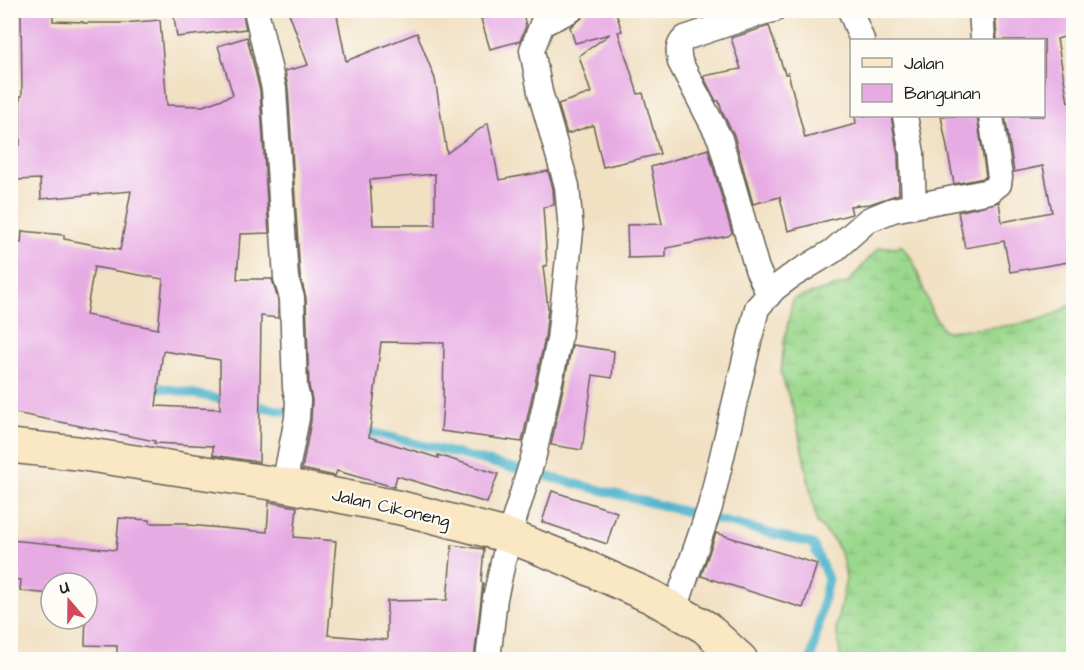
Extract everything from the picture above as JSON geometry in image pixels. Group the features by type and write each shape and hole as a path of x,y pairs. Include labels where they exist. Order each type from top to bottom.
{"street":[{"path":"256,10 274,89 286,278 292,298 297,409 284,484"},
{"path":"488,660 495,598 509,536 530,465 559,340 571,231 567,186 540,92 532,50 542,24 571,10"},
{"path":"769,295 757,269 720,139 680,62 678,52 679,44 685,38 773,10"},
{"path":"849,10 862,39"},
{"path":"981,10 983,39"},
{"path":"905,117 912,153 914,206"},
{"path":"675,609 710,507 756,308 800,269 847,241 868,220 893,210 990,191 999,184 1000,177 991,117"},
{"name":"Jalan Cikoneng","path":"10,446 77,453 284,484 401,508 509,536 572,561 675,609 705,627 741,660"}],"green space":[{"path":"902,246 913,260 932,313 944,331 1028,322 1059,312 1073,303 1073,659 841,659 836,628 846,579 843,560 835,542 817,523 795,415 781,374 784,342 793,299 848,283 878,248"}],"building":[{"path":"21,10 53,10 53,21 123,23 160,20 167,105 203,106 233,95 218,46 247,37 260,91 269,233 240,234 237,279 272,279 278,300 278,318 261,316 259,462 213,455 213,446 154,443 155,441 10,412 10,242 21,243 22,231 64,235 64,239 120,250 131,191 41,199 40,179 16,180 14,145 20,145 20,96 22,96","holes":["94,267 163,279 158,329 86,315","163,351 220,360 220,409 156,406"]},
{"path":"173,10 242,10 246,29 177,37"},
{"path":"288,10 336,10 346,61 417,33 435,79 447,153 488,123 499,180 548,171 554,205 543,207 547,266 543,266 548,308 545,338 522,442 441,431 444,343 381,342 369,437 498,474 487,503 397,476 394,487 337,471 335,476 302,469 311,421 312,400 309,386 306,298 300,275 285,71 308,65","holes":["435,174 435,225 373,225 370,180"]},
{"path":"511,10 522,10 526,26 520,41 490,49 481,19"},
{"path":"615,10 622,31 618,32 638,94 643,93 660,154 603,167 593,125 567,134 558,104 591,93 579,56 610,34 575,43 570,27 582,18 585,12"},
{"path":"995,10 1074,10 1074,34 1057,39 1068,102 1074,100 1074,261 1010,272 1004,241 965,248 958,212 999,202 1002,222 1052,212 1043,166 1014,172 1005,117 1045,117 1045,39 997,39"},
{"path":"769,26 785,74 788,73 805,138 856,124 855,117 891,117 898,155 899,194 870,204 850,206 852,214 788,231 780,197 753,204 734,135 719,101 716,101 703,76 741,69 731,38"},
{"path":"941,117 977,117 986,176 954,184"},
{"path":"708,149 732,233 728,236 666,248 666,257 628,258 627,225 662,224 651,167"},
{"path":"572,345 614,351 612,378 593,375 582,450 551,445"},
{"path":"552,491 617,512 607,544 542,522"},
{"path":"269,502 297,507 294,537 336,541 328,635 387,640 387,601 447,600 452,545 484,549 481,582 483,583 474,660 117,660 117,646 85,645 85,631 99,631 99,571 39,571 39,593 20,591 21,580 10,579 10,540 116,550 119,518 150,520 150,523 188,523 188,525 267,532"},
{"path":"716,533 817,564 803,608 701,576"}],"waterway":[{"path":"147,385 231,401"},
{"path":"248,404 322,419"},
{"path":"359,429 813,544 828,579 811,660"}]}
